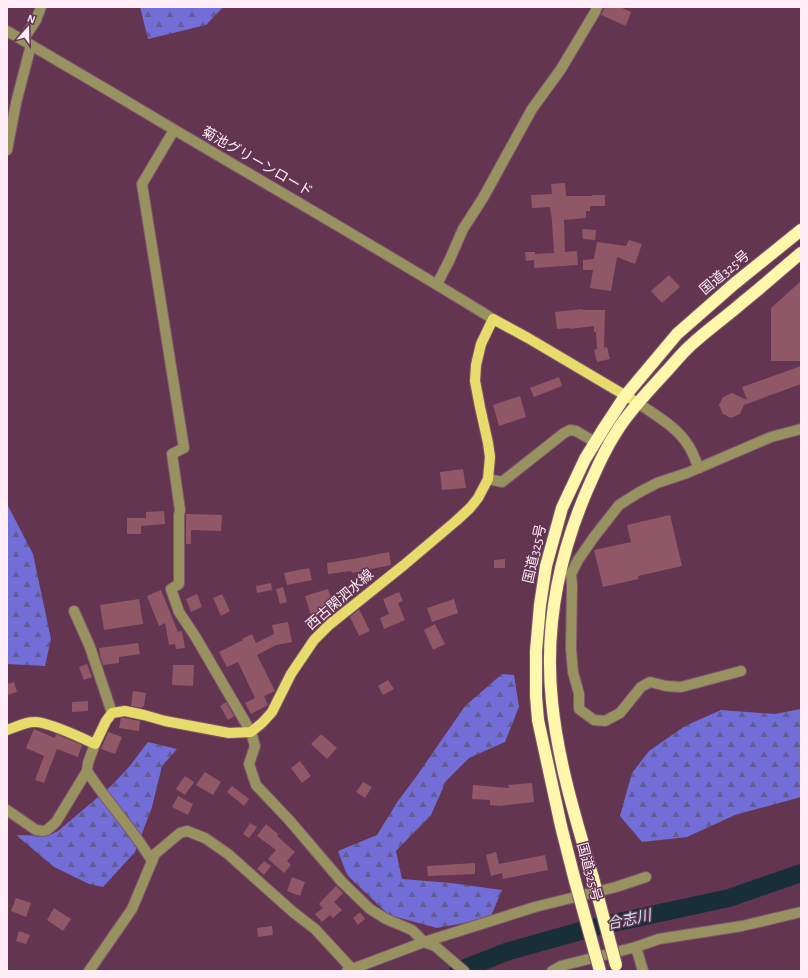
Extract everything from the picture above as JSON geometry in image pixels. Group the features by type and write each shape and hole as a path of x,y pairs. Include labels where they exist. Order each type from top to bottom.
{"highway":[{"name":"国道325号","path":"600,971 561,826 538,720 536,696 536,651 540,605 546,566 552,541 562,508 570,491 595,442 625,396 677,334 734,284 801,230"},
{"name":"国道325号","path":"617,968 572,805 557,741 552,700 550,656 553,609 566,547 584,498 599,464 617,430 638,403 689,346 801,253"}],"main road":[{"name":"西古閑泗水線","path":"251,732 272,712 291,674 314,640 329,624 404,565 456,521 478,498 488,478 490,457 475,381 476,365 481,344 493,319"},
{"path":"493,319 638,403"},
{"path":"7,730 34,722 44,723 95,744 106,721 112,713 125,711 223,732 251,732"}],"street":[{"path":"7,150 27,43 41,7"},
{"path":"437,284 463,229 483,198 532,109 561,69 597,7"},
{"name":"菊池グリーンロード","path":"7,31 291,197 493,319"},
{"path":"174,130 142,184 184,448 172,454 180,510 179,584 171,589 179,612 195,636 251,732 255,746 249,764 256,785 300,832 342,882 370,909 386,919 412,930 424,942 435,946 464,971"},
{"path":"638,403 666,422 682,437 689,446 699,468"},
{"path":"741,671 681,687 666,686 650,682 641,687 620,713 605,721 594,720 579,709 579,694 572,672 570,649 571,574 578,560 594,537 619,505 638,492 657,482 687,473 771,437 801,429"},
{"path":"488,478 502,482 564,433 570,430 576,431 595,442"},
{"path":"74,611 90,647 112,713"},
{"path":"7,810 36,830 47,830 56,822 87,771 88,763 95,744"},
{"path":"87,771 98,788 144,847 152,861"},
{"path":"89,971 132,909 155,854 180,833 187,831 205,838 228,854 293,912 315,929 350,970 424,942 535,907 646,877"},
{"path":"552,971 560,966 636,947 659,939 742,926 801,912"},
{"path":"636,947 643,971"}],"green space":[{"path":"140,7 223,7 206,25 148,39"},
{"path":"7,504 33,554 51,639 45,666 7,664"},
{"path":"502,674 514,675 519,707 505,742 469,758 446,781 431,815 396,851 402,879 451,883 502,890 490,918 437,928 389,915 347,875 338,851 377,835 398,801 465,706"},
{"path":"801,709 801,797 735,815 687,837 642,842 620,816 632,773 649,751 685,726 721,710 775,714"},
{"path":"148,742 177,749 162,766 152,807 135,852 103,887 89,884 54,867 16,835 48,836 58,831 110,787 129,767"}],"building":[{"path":"605,7 620,7 631,12 626,26 601,15"},
{"path":"565,183 566,196 605,195 605,206 590,206 590,211 586,211 586,218 564,220 565,252 577,251 578,265 534,268 534,260 526,261 525,252 535,252 535,254 554,253 550,207 532,208 531,195 552,194 551,184"},
{"path":"582,229 596,230 595,240 583,239"},
{"path":"629,240 642,244 635,264 617,257 611,291 590,288 593,270 583,270 583,260 594,259 597,242 626,246"},
{"path":"669,275 680,287 662,303 651,291"},
{"path":"801,281 801,361 771,361 771,308"},
{"path":"583,309 605,310 604,348 607,347 610,359 597,362 594,350 597,349 596,332 594,332 594,326 557,329 555,312"},
{"path":"801,366 801,384 744,405 740,414 731,418 723,414 719,405 723,397 732,393 747,400 742,387"},
{"path":"559,377 562,386 534,397 530,388"},
{"path":"520,396 526,417 499,426 493,405"},
{"path":"463,469 466,488 442,490 440,472"},
{"path":"164,511 165,524 141,526 141,534 127,534 127,518 146,518 146,512"},
{"path":"186,514 222,515 221,531 191,530 191,544 186,544"},
{"path":"670,515 682,566 638,576 638,579 603,587 594,550 631,542 627,525"},
{"path":"389,552 391,565 352,573 351,571 328,574 327,563"},
{"path":"505,559 505,568 494,568 494,560"},
{"path":"309,568 312,580 287,585 284,573"},
{"path":"271,583 272,590 257,593 256,586"},
{"path":"283,587 287,602 280,604 276,589"},
{"path":"328,589 335,611 312,619 305,596"},
{"path":"161,590 178,632 182,631 185,648 176,649 175,644 169,645 165,623 159,626 147,596"},
{"path":"399,592 403,601 398,603 405,620 384,629 380,618 389,614 383,599"},
{"path":"197,594 202,607 191,612 186,599"},
{"path":"222,594 230,611 221,616 213,598"},
{"path":"139,599 143,624 104,630 100,605"},
{"path":"454,599 458,613 432,622 427,608"},
{"path":"359,609 370,631 359,636 350,617"},
{"path":"288,622 292,642 276,645 257,655 275,691 264,696 268,705 251,714 245,703 255,698 238,662 227,667 219,652 252,634 256,643 274,634 272,625"},
{"path":"435,624 445,644 433,650 424,630"},
{"path":"138,643 140,654 119,657 119,663 103,665 99,648"},
{"path":"87,664 92,677 84,680 79,667"},
{"path":"173,665 194,665 193,686 172,685"},
{"path":"388,680 394,689 383,695 378,686"},
{"path":"14,682 17,692 7,695 7,684"},
{"path":"133,691 146,693 144,706 142,708 131,706"},
{"path":"88,701 88,711 72,712 72,702"},
{"path":"226,702 234,716 228,720 220,706"},
{"path":"121,718 140,721 139,731 119,728"},
{"path":"34,729 55,738 56,734 82,745 78,757 57,749 44,783 35,780 44,756 26,748"},
{"path":"108,732 122,737 115,754 101,749"},
{"path":"321,734 337,748 327,759 311,744"},
{"path":"300,761 311,776 302,783 291,768"},
{"path":"205,772 221,782 213,795 196,785"},
{"path":"185,776 194,782 185,795 176,789"},
{"path":"363,782 372,787 365,798 356,792"},
{"path":"532,783 534,802 499,806 490,805 490,800 472,799 473,785 509,788 508,785"},
{"path":"232,786 249,799 244,806 227,792"},
{"path":"178,796 193,804 188,815 172,807"},
{"path":"250,823 257,827 249,838 243,834"},
{"path":"266,824 295,852 287,861 291,865 284,873 268,859 276,850 257,836"},
{"path":"496,852 499,864 545,855 548,870 503,879 502,873 491,876 486,855"},
{"path":"264,861 271,866 264,875 257,869"},
{"path":"475,863 475,874 428,876 427,866"},
{"path":"292,877 305,882 300,896 287,891"},
{"path":"336,886 343,893 334,902 342,910 333,918 330,915 322,922 315,914 323,908 319,904"},
{"path":"16,898 31,903 26,917 11,911"},
{"path":"54,908 71,919 63,931 47,920"},
{"path":"360,912 365,919 358,925 353,918"},
{"path":"272,926 273,935 258,937 257,928"},
{"path":"19,931 30,935 26,944 16,941"}],"waterway":[{"name":"合志川","path":"458,971 509,951 595,927 729,898 801,873"}]}
